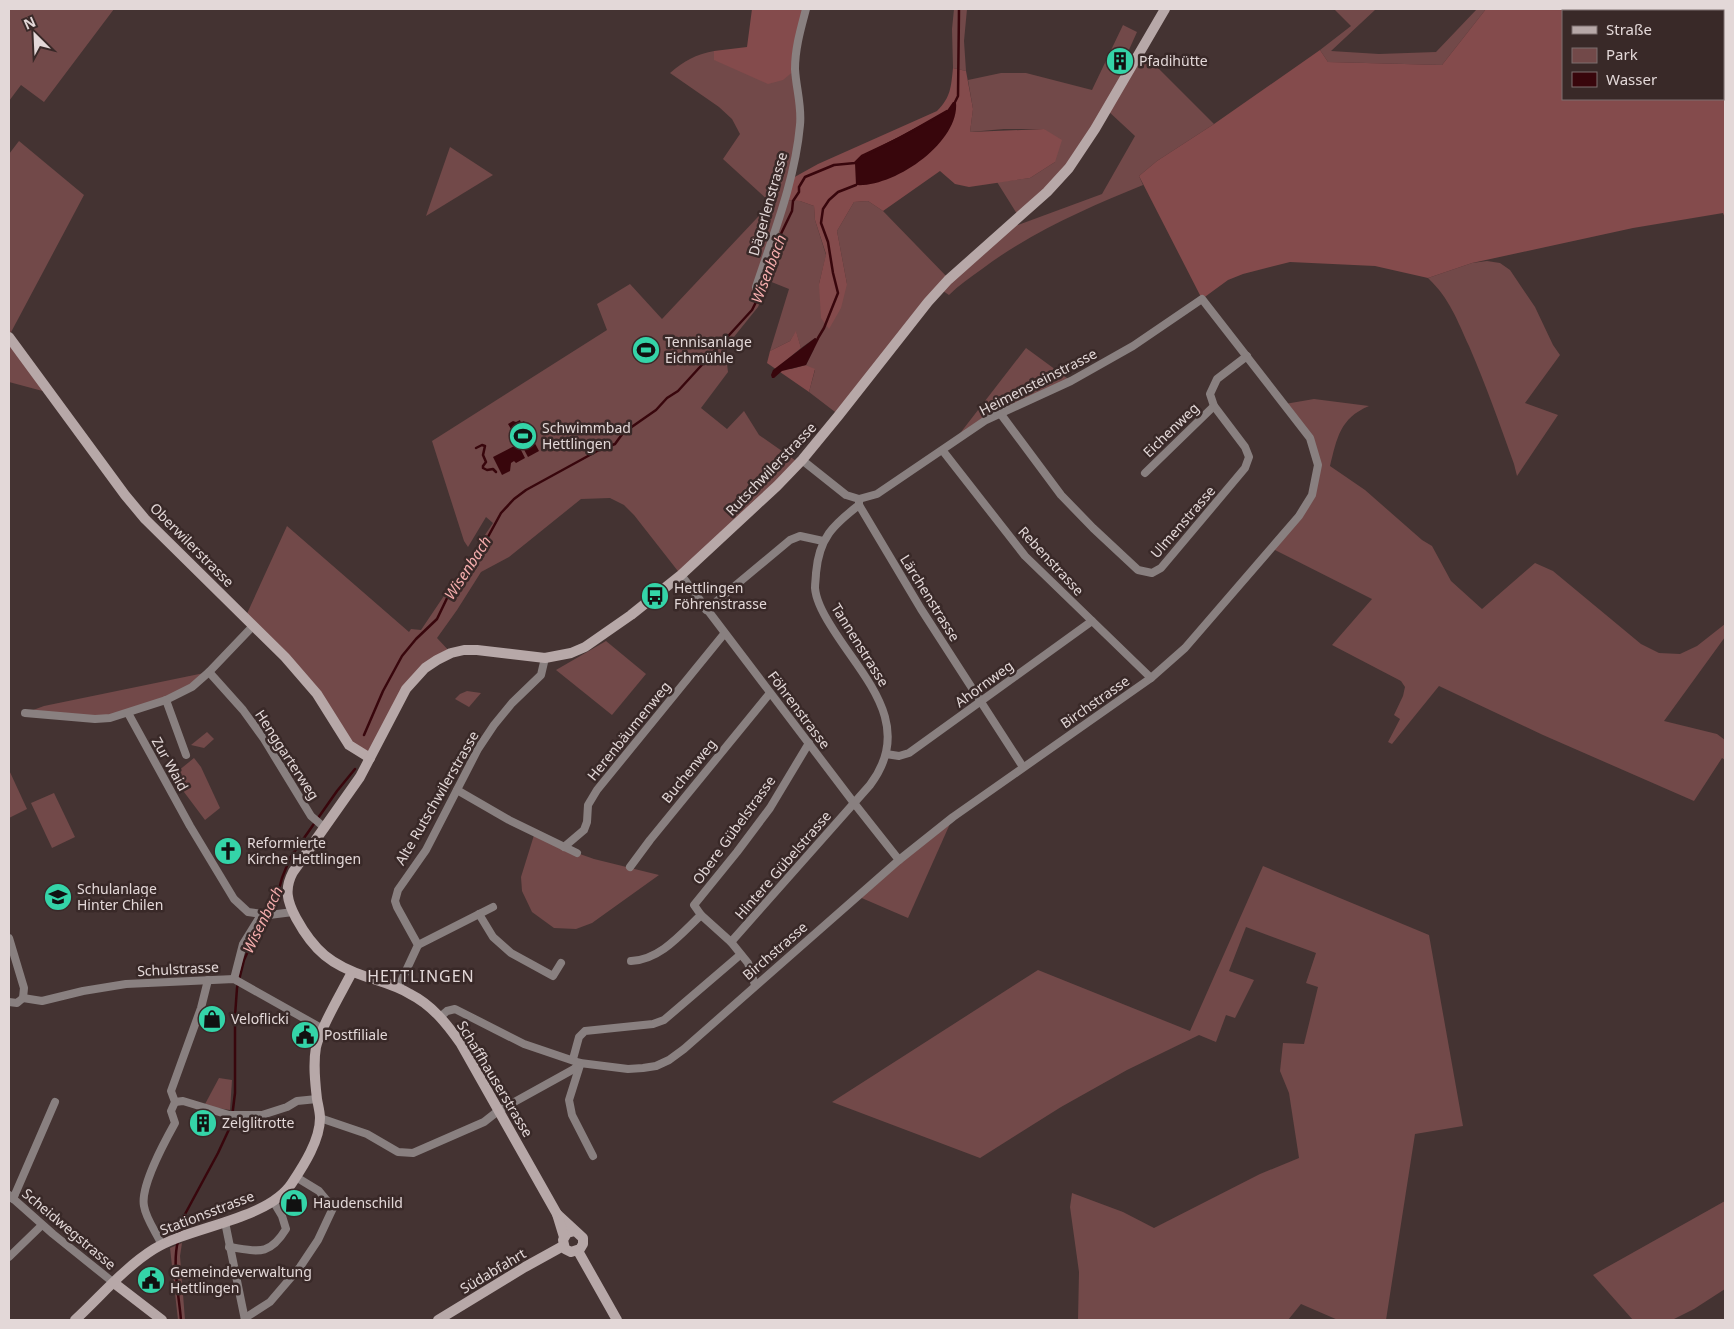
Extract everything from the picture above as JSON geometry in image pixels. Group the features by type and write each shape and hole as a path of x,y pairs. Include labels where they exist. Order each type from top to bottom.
{"street":[{"name":"Dägerlenstrasse","path":"756,287 791,179 800,127 801,104 795,70 796,49 806,9"},
{"name":"Rutschwilerstrasse","path":"370,758 406,689 425,668 451,653 477,650 545,658 571,653 585,646 631,615 681,575 777,486 840,415 928,302 948,280 1046,192 1069,168 1095,129 1165,9"},
{"name":"Birchstrasse","path":"440,1017 447,1011 455,1009 524,1044 577,1061 628,1069 656,1066 684,1049 899,860 953,817 1151,678 1185,648 1299,516 1312,495 1318,466 1310,438 1202,300"},
{"name":"Heimensteinstrasse","path":"859,502 877,494 986,420 1044,395 1079,377 1133,346 1202,300"},
{"name":"Oberwilerstrasse","path":"9,337 144,519 285,657 308,683 349,745 370,758"},
{"path":"1214,406 1210,394 1217,379 1246,356"},
{"name":"Ulmenstrasse","path":"1000,413 1061,495 1092,528 1138,570 1152,572 1161,568 1245,468 1249,457 1244,447 1214,406"},
{"name":"Eichenweg","path":"1145,472 1214,406"},
{"name":"Rebenstrasse","path":"943,451 1025,556 1151,678"},
{"path":"802,460 846,495 859,502"},
{"name":"Tannenstrasse","path":"854,803 876,776 886,754 887,724 884,710 876,695 823,614 815,589 817,561 822,542 839,520 859,502"},
{"name":"Lärchenstrasse","path":"859,502 921,609 1023,767"},
{"path":"706,610 790,540 800,536 822,542"},
{"name":"Föhrenstrasse","path":"681,575 724,634 899,860"},
{"name":"Ahornweg","path":"886,754 899,756 909,753 1092,621"},
{"path":"25,713 95,719 110,718 166,700 192,687 253,626"},
{"name":"Herenbäumenweg","path":"564,847 584,830 587,822 588,804 597,790 724,634"},
{"name":"Alte Rutschwilerstrasse","path":"418,945 397,907 395,896 426,850 478,749 512,703 541,675 545,658"},
{"name":"Henggarterweg","path":"209,672 243,710 264,739 313,818 322,826"},
{"name":"Buchenweg","path":"630,867 770,692"},
{"path":"166,700 186,755"},
{"name":"Zur Waid","path":"128,713 190,826 234,899 248,912 264,915"},
{"name":"Obere Gübelstrasse","path":"701,915 694,905 770,808 809,743"},
{"name":"Schaffhauserstrasse","path":"370,758 360,777 322,826 293,872 288,882 287,896 292,912 316,949 331,960 352,972 398,988 427,1004 440,1017 461,1044 557,1214 563,1241"},
{"path":"457,790 509,820 577,853"},
{"name":"Hintere Gübelstrasse","path":"731,942 854,803"},
{"path":"398,988 418,945 493,907"},
{"path":"292,912 264,915 243,944 237,981 323,1029"},
{"path":"479,914 493,937 511,954 553,976 561,963"},
{"path":"630,962 661,952 701,915 731,942 748,963 755,985"},
{"path":"9,938 24,988 23,998"},
{"path":"594,1156 572,1115 569,1100 577,1061 579,1037 585,1032 653,1024 664,1020 740,955"},
{"name":"Stationsstrasse","path":"76,1320 139,1260 162,1244 244,1216 273,1201 291,1186 316,1136 320,1118 314,1074 316,1052 323,1029 352,972"},
{"path":"162,1244 147,1215 143,1199 160,1150 175,1123 170,1111 174,1102 171,1091 201,1008 208,980"},
{"name":"Schulstrasse","path":"9,1002 17,1003 23,998 42,1001 83,991 126,984 208,980 237,981"},
{"path":"320,1118 367,1134 398,1152 413,1153 484,1122 498,1111 574,1069 577,1061"},
{"path":"174,1102 182,1101 232,1115 262,1115 287,1107 297,1101 317,1099"},
{"path":"11,1197 56,1102"},
{"path":"225,1222 245,1319 270,1302 300,1267 318,1240 333,1208 319,1191 296,1177"},
{"name":"Scheidwegstrasse","path":"11,1197 42,1225 114,1283"},
{"path":"229,1247 261,1252 278,1242 286,1229 282,1216 273,1201"},
{"name":"Schaffhauserstrasse","path":"557,1214 575,1231"},
{"path":"9,1257 42,1225"},
{"path":"575,1231 581,1235 584,1241 582,1247 578,1251 568,1251 563,1241 570,1232 575,1231"},
{"name":"Südabfahrt","path":"438,1320 524,1268 563,1241"},
{"path":"578,1251 617,1320"},
{"path":"114,1283 162,1320"}],"green space":[{"path":"9,9 114,9 44,102 21,85 9,101"},
{"path":"954,9 967,9 964,41 966,71 953,68 952,29"},
{"path":"1336,9 1376,9 1331,51 1379,54 1436,52 1477,9 1486,9 1442,65 1328,62 1320,50 1351,26"},
{"path":"1123,25 1137,32 1128,52 1124,68 1128,70 1140,50 1214,124 1157,161 1139,176 1143,185 1080,212 1040,232 1001,256 965,281 949,295 940,289 839,415 809,392 815,370 806,365 814,349 815,338 801,348 796,332 790,341 770,351 789,289 769,281 758,307 725,348 728,372 701,408 727,429 744,411 759,435 799,463 681,575 624,505 610,498 581,499 509,557 481,572 437,638 451,653 414,678 370,758 360,753 326,707 245,618 287,526 409,632 411,629 421,630 493,523 486,517 468,547 464,541 432,441 607,330 597,304 630,284 662,319 771,203 723,159 740,134 732,119 719,107 670,73 681,65 696,56 714,51 715,60 795,70 801,104 785,200 800,201 814,206 815,220 826,255 819,284 847,284 837,231 854,202 868,201 883,211 949,279 1013,222 1018,225 1102,194 1135,136 1107,110 1069,168 1019,217 997,182 1030,178 1055,162 1044,129 1004,129 970,132 973,109 968,80 1001,73 1026,73 1092,90"},
{"path":"19,141 84,195 9,336 9,154"},
{"path":"450,147 493,175 426,216"},
{"path":"1487,261 1500,263 1510,270 1535,307 1553,345 1560,355 1525,403 1558,415 1517,476 1487,390 1461,327 1442,294 1428,278 1472,263"},
{"path":"9,337 50,393 9,382"},
{"path":"1026,348 1071,381 1000,413 951,445"},
{"path":"1314,399 1369,406 1352,416 1341,430 1330,466 1365,490 1422,540 1432,546 1451,581 1482,609 1535,563 1553,571 1641,644 1659,653 1680,654 1697,646 1725,624 1725,637 1664,721 1717,734 1725,740 1725,760 1722,758 1694,801 1543,735 1439,686 1392,744 1388,742 1400,719 1394,715 1405,687 1401,681 1332,645 1372,599 1271,548 1312,495 1318,466 1310,438 1285,404"},
{"path":"606,641 646,674 612,715 556,670"},
{"path":"209,672 192,687 111,718 25,713 44,706"},
{"path":"467,691 481,693 469,707 455,699"},
{"path":"207,732 214,739 204,748 191,745"},
{"path":"194,758 201,767 220,808 205,820 172,776"},
{"path":"9,770 27,809 9,818"},
{"path":"54,793 75,837 52,848 31,803"},
{"path":"953,817 908,918 857,896"},
{"path":"535,832 577,853 594,859 659,875 592,923 576,929 554,928 532,912 522,891 521,877"},
{"path":"1263,866 1429,935 1463,1126 1415,1134 1386,1320 1338,1320 1301,1304 1288,1320 1078,1320 1079,1272 1070,1207 1072,1193 1123,1212 1154,1228 1260,1174 1299,1158 1289,1093 1280,1071 1283,1043 1304,1044 1318,987 1306,983 1316,953 1246,927 1229,971 1254,980 1235,1018 1226,1015 1216,1042 1199,1035 1127,1070 1061,1107 980,1158 832,1102 1038,970 1190,1031"},
{"path":"219,1078 232,1080 230,1110 204,1106"},
{"path":"1725,1201 1725,1289 1694,1309 1672,1320 1633,1320 1593,1275"},
{"path":"182,1243 180,1256 185,1320 178,1320 170,1248"}],"shaded area":[{"path":"752,9 806,9 795,70 783,80 768,84 714,60 714,51 747,47"},
{"path":"1486,9 1725,9 1725,218 1723,213 1633,228 1472,263 1428,278 1375,266 1290,262 1243,274 1228,280 1202,299 1139,176 1157,161 1214,124 1320,50 1328,62 1442,65"},
{"path":"953,68 966,71 973,109 970,132 1044,129 1062,140 1055,162 1030,178 969,187 955,184 940,171 883,211 868,201 854,202 837,231 847,284 841,308 829,329 821,318 819,284 826,254 815,220 814,206 800,201 785,200 791,179 818,164 937,111 948,96"},
{"path":"796,331 801,348 778,367 791,369 806,365 815,369 809,392 767,363 770,351 790,341"}],"water":[{"path":"953,102 956,102 954,117 947,133 936,147 921,160 905,171 888,179 871,184 856,185 855,163 862,156 946,112"},
{"path":"815,338 819,339 806,365 782,371 772,378 773,370"},
{"path":"520,420 521,423 524,421 526,425 511,429 508,424"},
{"path":"531,436 539,451 528,457 520,442"},
{"path":"518,444 525,458 516,463 514,461 511,463 510,471 502,475 493,457"}],"waterway":[{"name":"Wisenbach","path":"954,104 958,96 959,9"},
{"name":"Wisenbach","path":"364,735 383,691 402,656 416,639 437,619 449,594 471,568 501,513 514,499 526,490 599,450 615,444 623,433 656,410 667,398 678,391 752,310 761,292 765,274 775,253 778,240 792,211 793,201 805,177 834,165 855,163 862,156 898,139 947,111"},
{"path":"818,338 838,293 828,242 821,223 823,209 838,192 856,185"},
{"path":"476,448 482,445 485,446 483,455 486,462 483,468 487,470 493,469 496,472"},
{"name":"Wisenbach","path":"180,1233 184,1216 231,1125 235,1093 237,988 244,960 278,893 290,858 337,791 355,769"},
{"name":"Wisenbach","path":"178,1241 176,1270 181,1320"}],"place":[{"name":"Pfadihütte","path":"1120,61"},
{"name":"Tennisanlage Eichmühle","path":"646,350"},
{"name":"Schwimmbad Hettlingen","path":"523,436"},
{"name":"Hettlingen Föhrenstrasse","path":"655,596"},
{"name":"Reformierte Kirche Hettlingen","path":"228,851"},
{"name":"Schulanlage Hinter Chilen","path":"58,897"},
{"name":"Veloflicki","path":"212,1019"},
{"name":"Postfiliale","path":"305,1035"},
{"name":"Zelglitrotte","path":"203,1123"},
{"name":"Haudenschild","path":"294,1203"},
{"name":"Gemeindeverwaltung Hettlingen","path":"151,1280"}],"district":[{"name":"HETTLINGEN","path":"421,976"}]}
